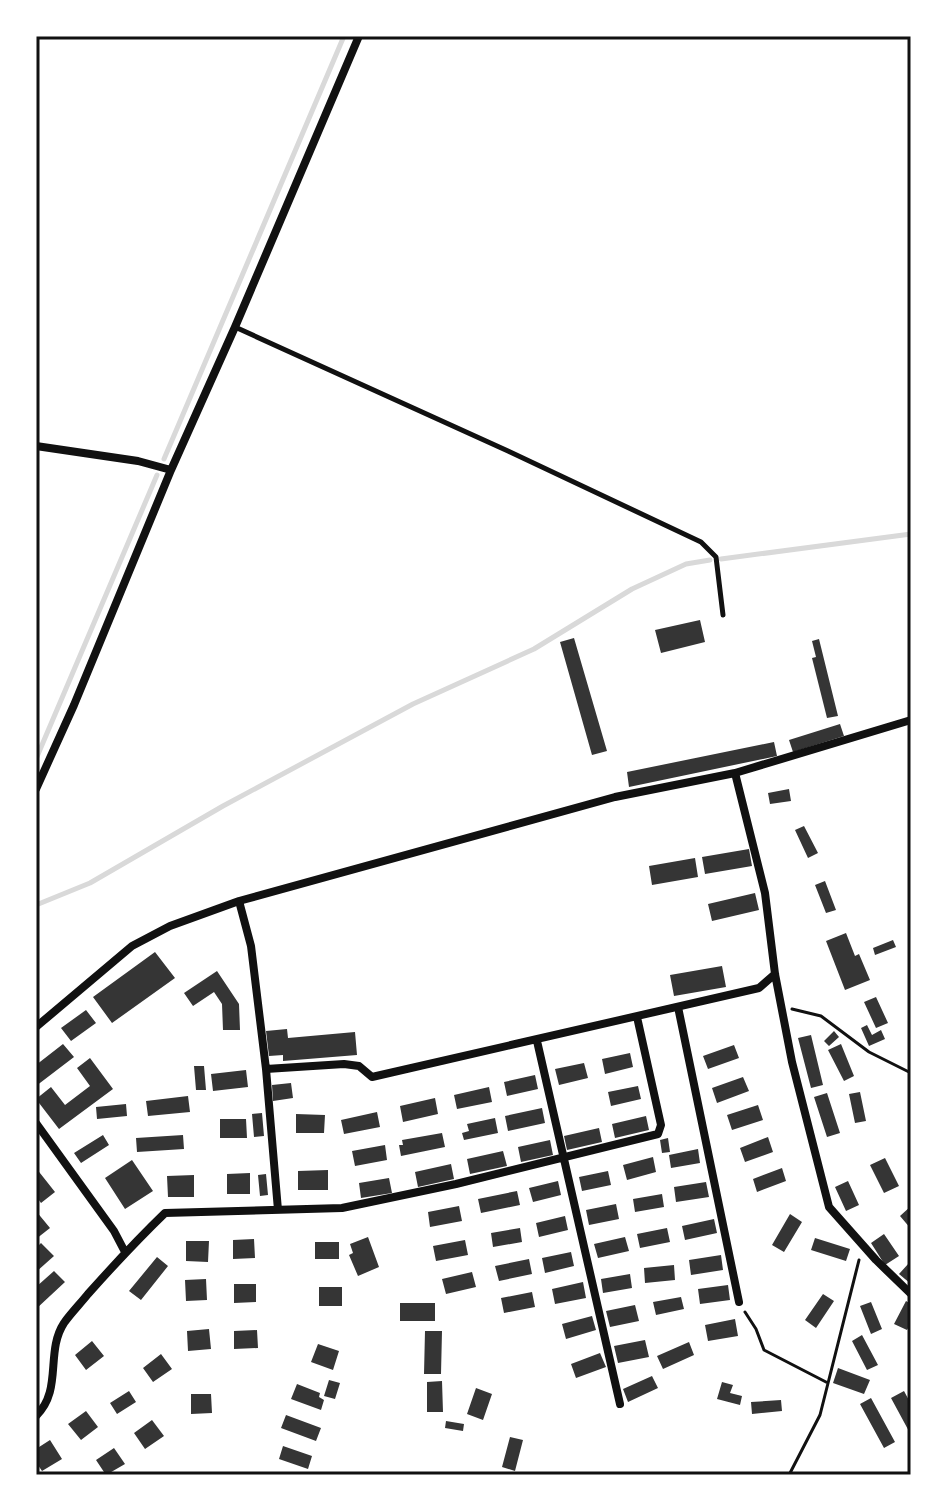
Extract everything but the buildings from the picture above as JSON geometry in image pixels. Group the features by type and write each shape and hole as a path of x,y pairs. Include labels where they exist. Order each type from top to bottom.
{"street":[{"path":"36,789 359,36"},
{"path":"36,446 138,461 171,470"},
{"path":"36,1027 132,946 170,926 239,901 615,797 735,773 911,720"},
{"path":"735,773 765,893 781,1008 829,1207 911,1294"},
{"path":"239,901 251,946 266,1069 278,1210"},
{"path":"266,1069 344,1064 359,1066 372,1077 759,988 775,974"},
{"path":"678,1007 739,1302"},
{"path":"36,1416 51,1393 55,1350 62,1325 125,1252 165,1213 342,1208 392,1199 658,1134 661,1125 637,1017"},
{"path":"537,1041 620,1404"},
{"path":"36,1123 114,1231 125,1252"}],"lane":[{"path":"235,327 701,542 716,557 723,615"}],"path":[{"path":"781,1008 799,1009 821,1016 869,1052 911,1073"},
{"path":"789,1475 820,1415 850,1300 860,1240"},
{"path":"739,1302 756,1329 764,1350 827,1383"}],"waterway":[{"path":"164,459 344,36"},
{"path":"36,759 157,475"},
{"path":"721,559 911,534"},
{"path":"36,905 90,883 223,806 413,704 534,649 632,589 686,564 710,560"}]}
